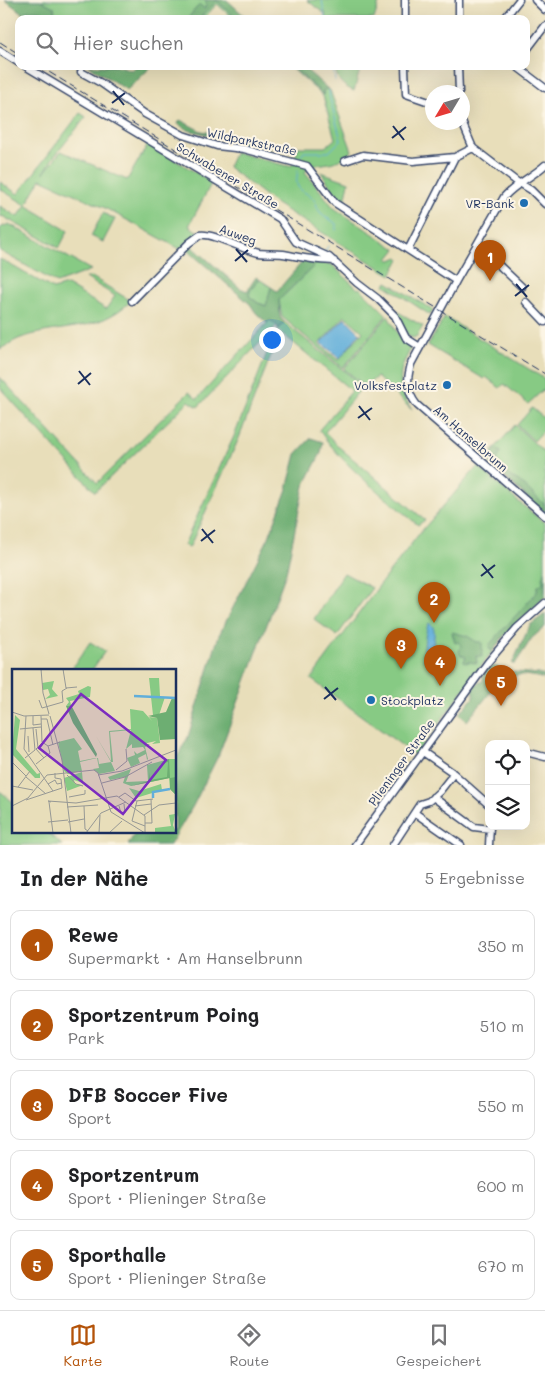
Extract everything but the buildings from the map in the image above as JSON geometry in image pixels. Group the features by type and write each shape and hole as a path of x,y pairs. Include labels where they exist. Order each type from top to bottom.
{"street":[{"path":"405,0 405,15"},
{"path":"459,0 459,15"},
{"path":"507,15 519,0"},
{"path":"535,0 545,10"},
{"path":"530,46 545,26"},
{"path":"0,51 15,60"},
{"name":"Schwabener Straße","path":"32,70 274,215 284,224 296,242 329,257 390,310 406,338 420,347"},
{"path":"405,70 406,94 425,101"},
{"path":"458,70 459,85"},
{"path":"521,70 545,88"},
{"name":"Wildparkstraße","path":"81,72 101,83 145,114 183,134 217,146 244,149 307,166 335,203 456,280"},
{"path":"465,130 473,148 521,183 545,204"},
{"path":"344,161 363,155 413,161 455,157 473,148"},
{"path":"408,250 455,157"},
{"name":"Am Hanselbrunn","path":"545,165 513,188 504,197 420,347 413,355 407,375 408,387 417,405 545,516"},
{"name":"Auweg","path":"132,301 189,243 200,235 212,236 237,247 261,253 334,261"},
{"path":"476,246 483,250 522,287"},
{"path":"526,302 545,322"},
{"name":"Plieninger Straße","path":"355,845 504,642 522,622 545,603"},
{"path":"424,752 452,772 485,800"},
{"path":"530,753 545,756"},
{"path":"397,844 420,804 434,797 451,777 452,772"},
{"path":"434,797 474,827 485,828"},
{"path":"415,813 461,845"},
{"path":"489,845 490,830"}],"green space":[{"path":"5,0 218,0 233,15 229,15 217,4 207,15 26,15"},
{"path":"5,0 40,0 54,7 55,13 50,15 38,11 30,11 23,13"},
{"path":"205,0 227,0 244,15 233,15 217,1 203,15 190,15 200,5 205,9"},
{"path":"307,0 380,0 375,15 325,15 325,12 322,12"},
{"path":"95,70 148,70 127,90"},
{"path":"294,70 323,94 323,89 330,90 352,151 338,161 310,166 305,172 334,208 396,249 388,259 391,260 398,257 400,259 391,275 276,204 228,167 235,152 287,166 293,165 298,147 325,147 335,139 323,96"},
{"path":"296,70 307,70 328,89 323,90 324,95"},
{"path":"336,70 360,70 354,91 340,82"},
{"path":"80,113 86,117 53,158 44,173 61,151 127,180 148,144 212,182 189,226 200,233 180,249 105,208 41,179 26,205 0,189 0,182 18,194"},
{"path":"180,120 201,131 220,134 270,148 270,151 188,130 178,124"},
{"path":"321,172 349,182 345,202 337,196"},
{"path":"26,205 68,231 59,248 2,216 0,217 0,206 18,217"},
{"path":"103,213 115,219 103,242 91,236"},
{"path":"9,224 91,270 57,283 0,251 0,228"},
{"path":"189,246 194,248 240,288 247,291 256,277 259,279 250,291 249,296 266,306 271,287 277,291 303,261 317,263 279,300 280,317 284,322 278,330 277,325 270,320 267,323 256,313 250,304 186,249"},
{"path":"0,259 53,289 67,285 106,309 115,296 86,278 92,277 131,301 106,318 93,323 24,337 0,349"},
{"path":"317,263 331,264 358,289 360,288 387,315 343,368 282,317 279,300","holes":["345,316 363,332 338,360 319,344"]},
{"path":"259,279 271,287 267,306 258,303 249,296 250,291"},
{"path":"387,282 433,310 430,315 385,285"},
{"path":"389,307 423,326 417,336 413,338 408,336"},
{"path":"388,316 397,332 410,348 402,367 401,384 406,400 412,410 377,377 365,386 344,369"},
{"path":"445,317 545,379 545,390 528,404 504,384 500,388 486,377 484,379 428,345"},
{"path":"270,320 277,325 198,407 189,401 95,492 0,388 0,377 97,483 189,392 197,399"},
{"path":"284,322 363,386 325,432 339,447 425,520 418,525 353,469 329,444 319,430 352,391 278,330"},
{"path":"275,333 279,334 239,438 189,548 184,545 235,434"},
{"path":"532,408 545,419 545,429 534,441 517,425"},
{"path":"515,425 545,453 545,514 492,466 488,460 489,455"},
{"path":"311,438 323,442 321,453 304,486 286,573 219,754 193,806 170,845 128,845 135,832 176,832 176,759 188,737 219,635 269,537 287,489 296,454"},
{"path":"496,448 501,452 497,460 498,466 519,481 545,505 545,513 488,460"},
{"path":"478,466 545,523 545,597 503,637 415,755 311,679 419,534"},
{"path":"545,572 545,597 503,637 493,651 489,649 490,644 537,592 537,587 543,583 542,577"},
{"path":"344,573 372,588 337,636 314,619"},
{"path":"545,614 545,627 532,638 515,664 512,664 530,625"},
{"path":"452,632 467,636 477,642 482,642 482,657 476,656 477,663 465,663 466,657 460,655 459,651 461,645 458,642 455,643"},
{"path":"90,642 105,651 93,669 72,669"},
{"path":"489,665 505,671 539,674 545,676 545,679 525,675 513,676 497,688 494,688 467,721 459,714 473,698 474,685 483,681 482,674"},
{"path":"0,791 12,801 12,832 47,832 62,845 0,845"}],"water":[{"path":"345,318 360,333 340,358 321,343"},
{"path":"429,623 434,628 434,651 428,662 424,660 424,652 425,635"}],"waterway":[{"path":"322,0 324,15"},
{"path":"334,70 335,81"},
{"path":"301,156 304,152 329,152 341,140 329,90"},
{"path":"298,170 298,187 315,201 322,214 336,224 336,230"},
{"path":"325,252 328,246"}],"railway":[{"path":"0,42 15,51"},
{"path":"46,70 545,374"}],"place":[{"name":"VR-Bank","path":"524,203"},
{"name":"Rewe","path":"490,281"},
{"name":"Volksfestplatz","path":"447,385"},
{"name":"Sportzentrum Poing","path":"434,623"},
{"name":"DFB Soccer Five","path":"401,669"},
{"name":"Sportzentrum","path":"440,686"},
{"name":"Stockplatz","path":"371,700"},
{"name":"Sporthalle","path":"501,706"}]}
